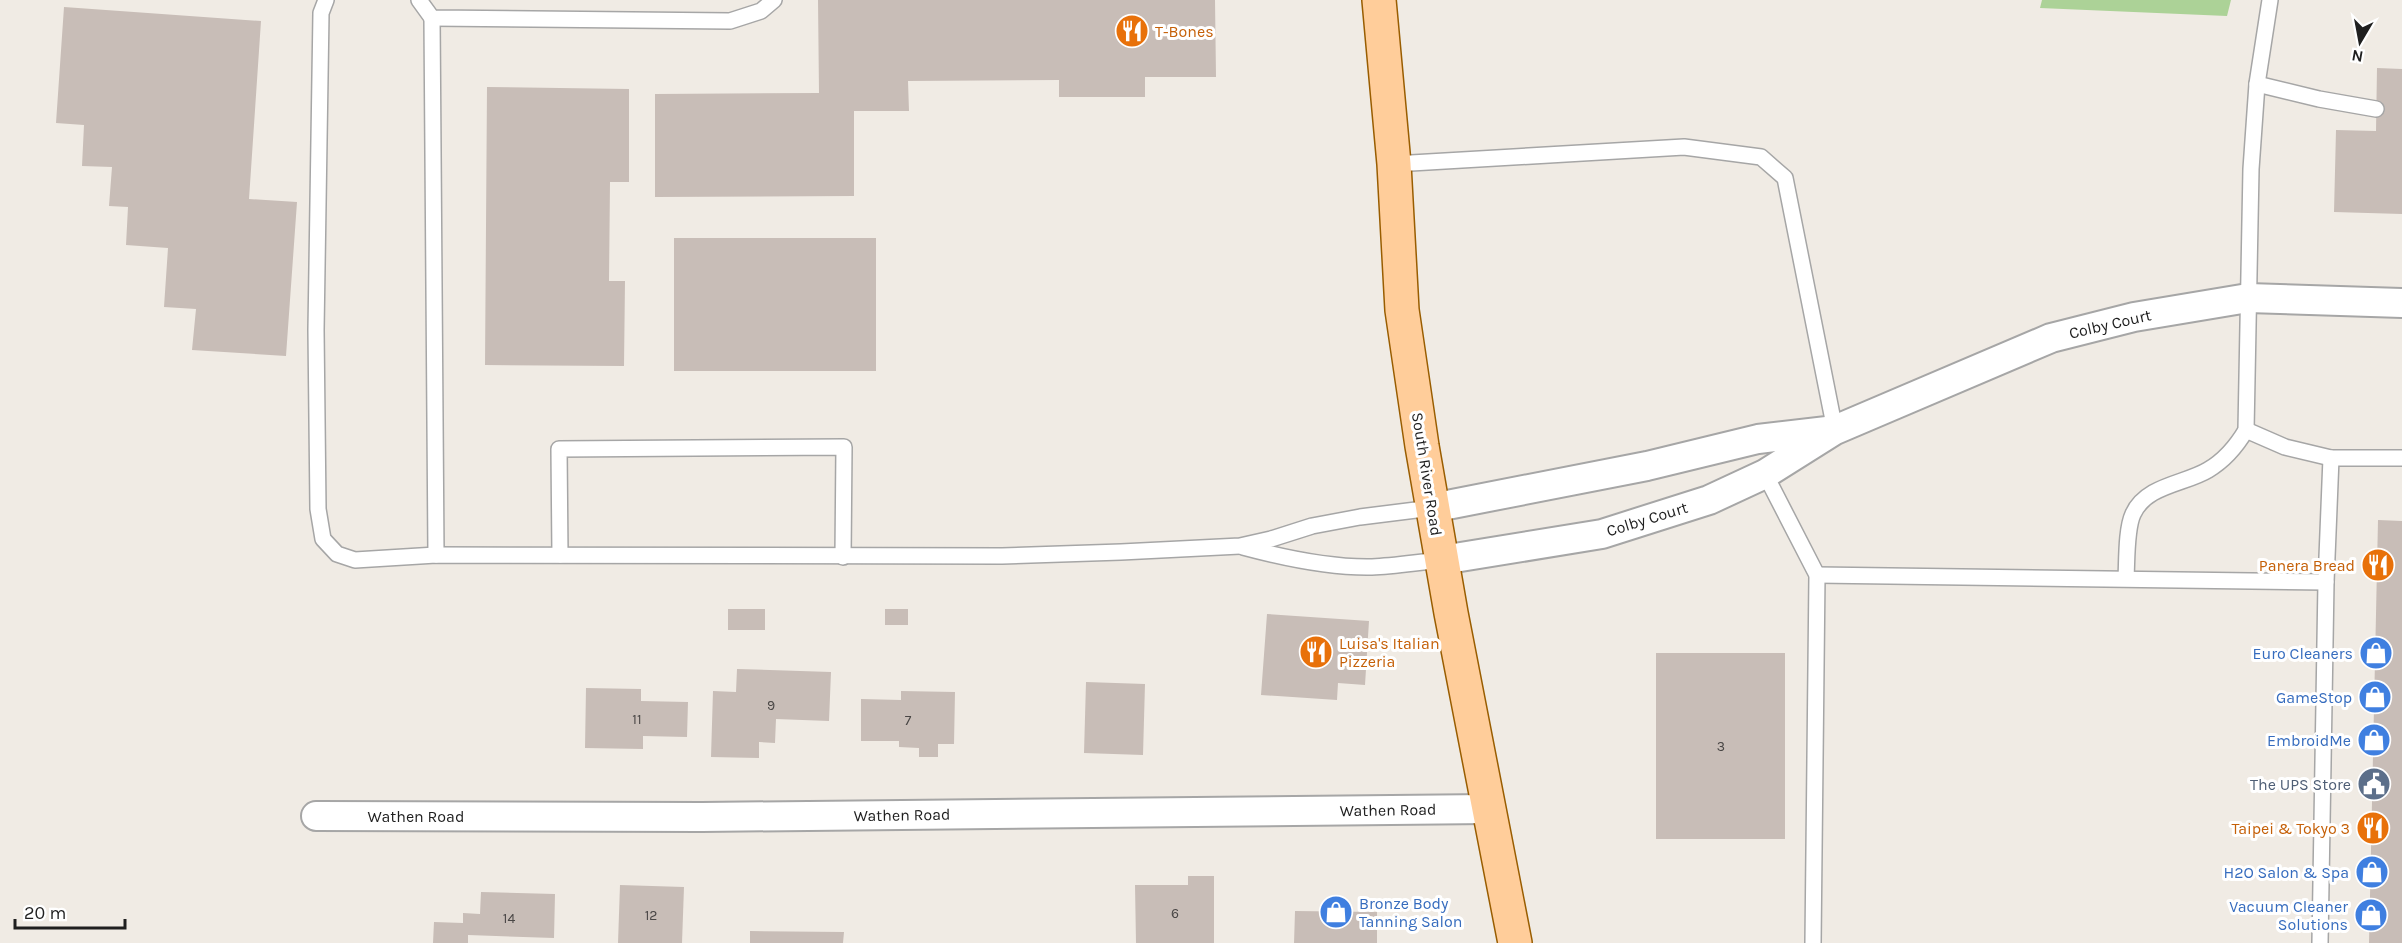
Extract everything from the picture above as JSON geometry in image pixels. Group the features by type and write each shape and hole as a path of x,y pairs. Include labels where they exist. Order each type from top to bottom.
{"main road":[{"name":"South River Road","path":"1379,0 1394,164 1402,310 1432,508 1515,943"}],"street":[{"name":"Colby Court","path":"1442,560 1602,534 1709,500 1765,474 1835,430 2052,338 2134,317 2248,298 2402,303"},
{"name":"Colby Court","path":"1432,508 1647,466 1758,439 1835,430"},
{"name":"Wathen Road","path":"316,816 702,817 1488,809"}],"lane":[{"path":"326,0 321,13 316,330 318,509 323,538 337,555 355,560 436,555 1002,556 1240,546 1312,526 1432,508"},
{"path":"419,0 432,18 436,555"},
{"path":"432,18 730,21 761,11 774,0"},
{"path":"2126,578 2133,513 2148,497 2168,485 2207,471 2232,452 2246,430 2251,169 2257,84 2270,0"},
{"path":"2257,84 2376,109"},
{"path":"1394,164 1684,147 1761,157 1785,178 1835,430"},
{"path":"2246,430 2285,447 2331,458 2402,458"},
{"path":"560,555 559,449 844,447 843,557"},
{"path":"2320,943 2326,582 2331,458"},
{"path":"1765,474 1799,536 1817,575 1813,943"},
{"path":"1240,546 1305,560 1371,567 1442,560"},
{"path":"1817,575 2326,582"}],"green space":[{"path":"2042,0 2231,0 2227,16 2040,8"}],"building":[{"path":"818,0 1215,0 1216,77 1145,77 1145,97 1059,97 1059,80 908,81 909,111 854,111 854,196 655,197 655,94 819,93"},
{"path":"64,7 261,21 249,199 297,202 286,356 192,350 196,309 164,307 168,248 126,245 128,207 109,206 112,167 82,166 84,125 56,123"},
{"path":"2377,68 2402,69 2402,214 2334,212 2336,130 2376,131"},
{"path":"487,87 629,89 629,182 610,182 609,281 625,281 624,366 485,365"},
{"path":"674,238 876,238 876,371 674,371"},
{"path":"2378,520 2402,521 2402,943 2369,943"},
{"path":"728,609 765,609 765,630 728,630"},
{"path":"885,609 908,609 908,625 885,625"},
{"name":"Luisa's Italian Pizzeria","path":"1267,614 1369,621 1365,685 1338,683 1337,700 1261,695"},
{"path":"1656,653 1785,653 1785,839 1656,839"},
{"path":"737,669 831,672 829,721 776,719 775,743 759,742 759,758 711,757 713,691 736,692"},
{"path":"1086,682 1145,684 1143,755 1084,753"},
{"path":"586,688 641,689 641,701 688,702 687,737 643,736 643,749 585,748"},
{"path":"901,691 955,692 954,744 938,744 938,757 919,757 919,748 899,747 899,741 861,741 861,699 901,700"},
{"path":"1188,876 1214,876 1214,943 1136,943 1135,885 1188,885"},
{"path":"620,885 684,887 682,943 618,943"},
{"path":"481,892 555,894 554,938 468,935 468,943 433,943 434,922 463,923 463,913 480,914"},
{"path":"1295,911 1377,912 1377,943 1294,943"},
{"path":"750,931 844,932 843,943 750,943"}],"place":[{"name":"T-Bones","path":"1132,31"},
{"name":"Panera Bread","path":"2378,565"},
{"name":"Luisa's Italian Pizzeria","path":"1316,652"},
{"name":"Euro Cleaners","path":"2376,653"},
{"name":"GameStop","path":"2375,697"},
{"name":"EmbroidMe","path":"2374,740"},
{"name":"The UPS Store","path":"2374,784"},
{"name":"Taipei & Tokyo 3","path":"2373,828"},
{"name":"H2O Salon & Spa","path":"2372,872"},
{"name":"Bronze Body Tanning Salon","path":"1336,912"},
{"name":"Vacuum Cleaner Solutions","path":"2371,915"}]}
